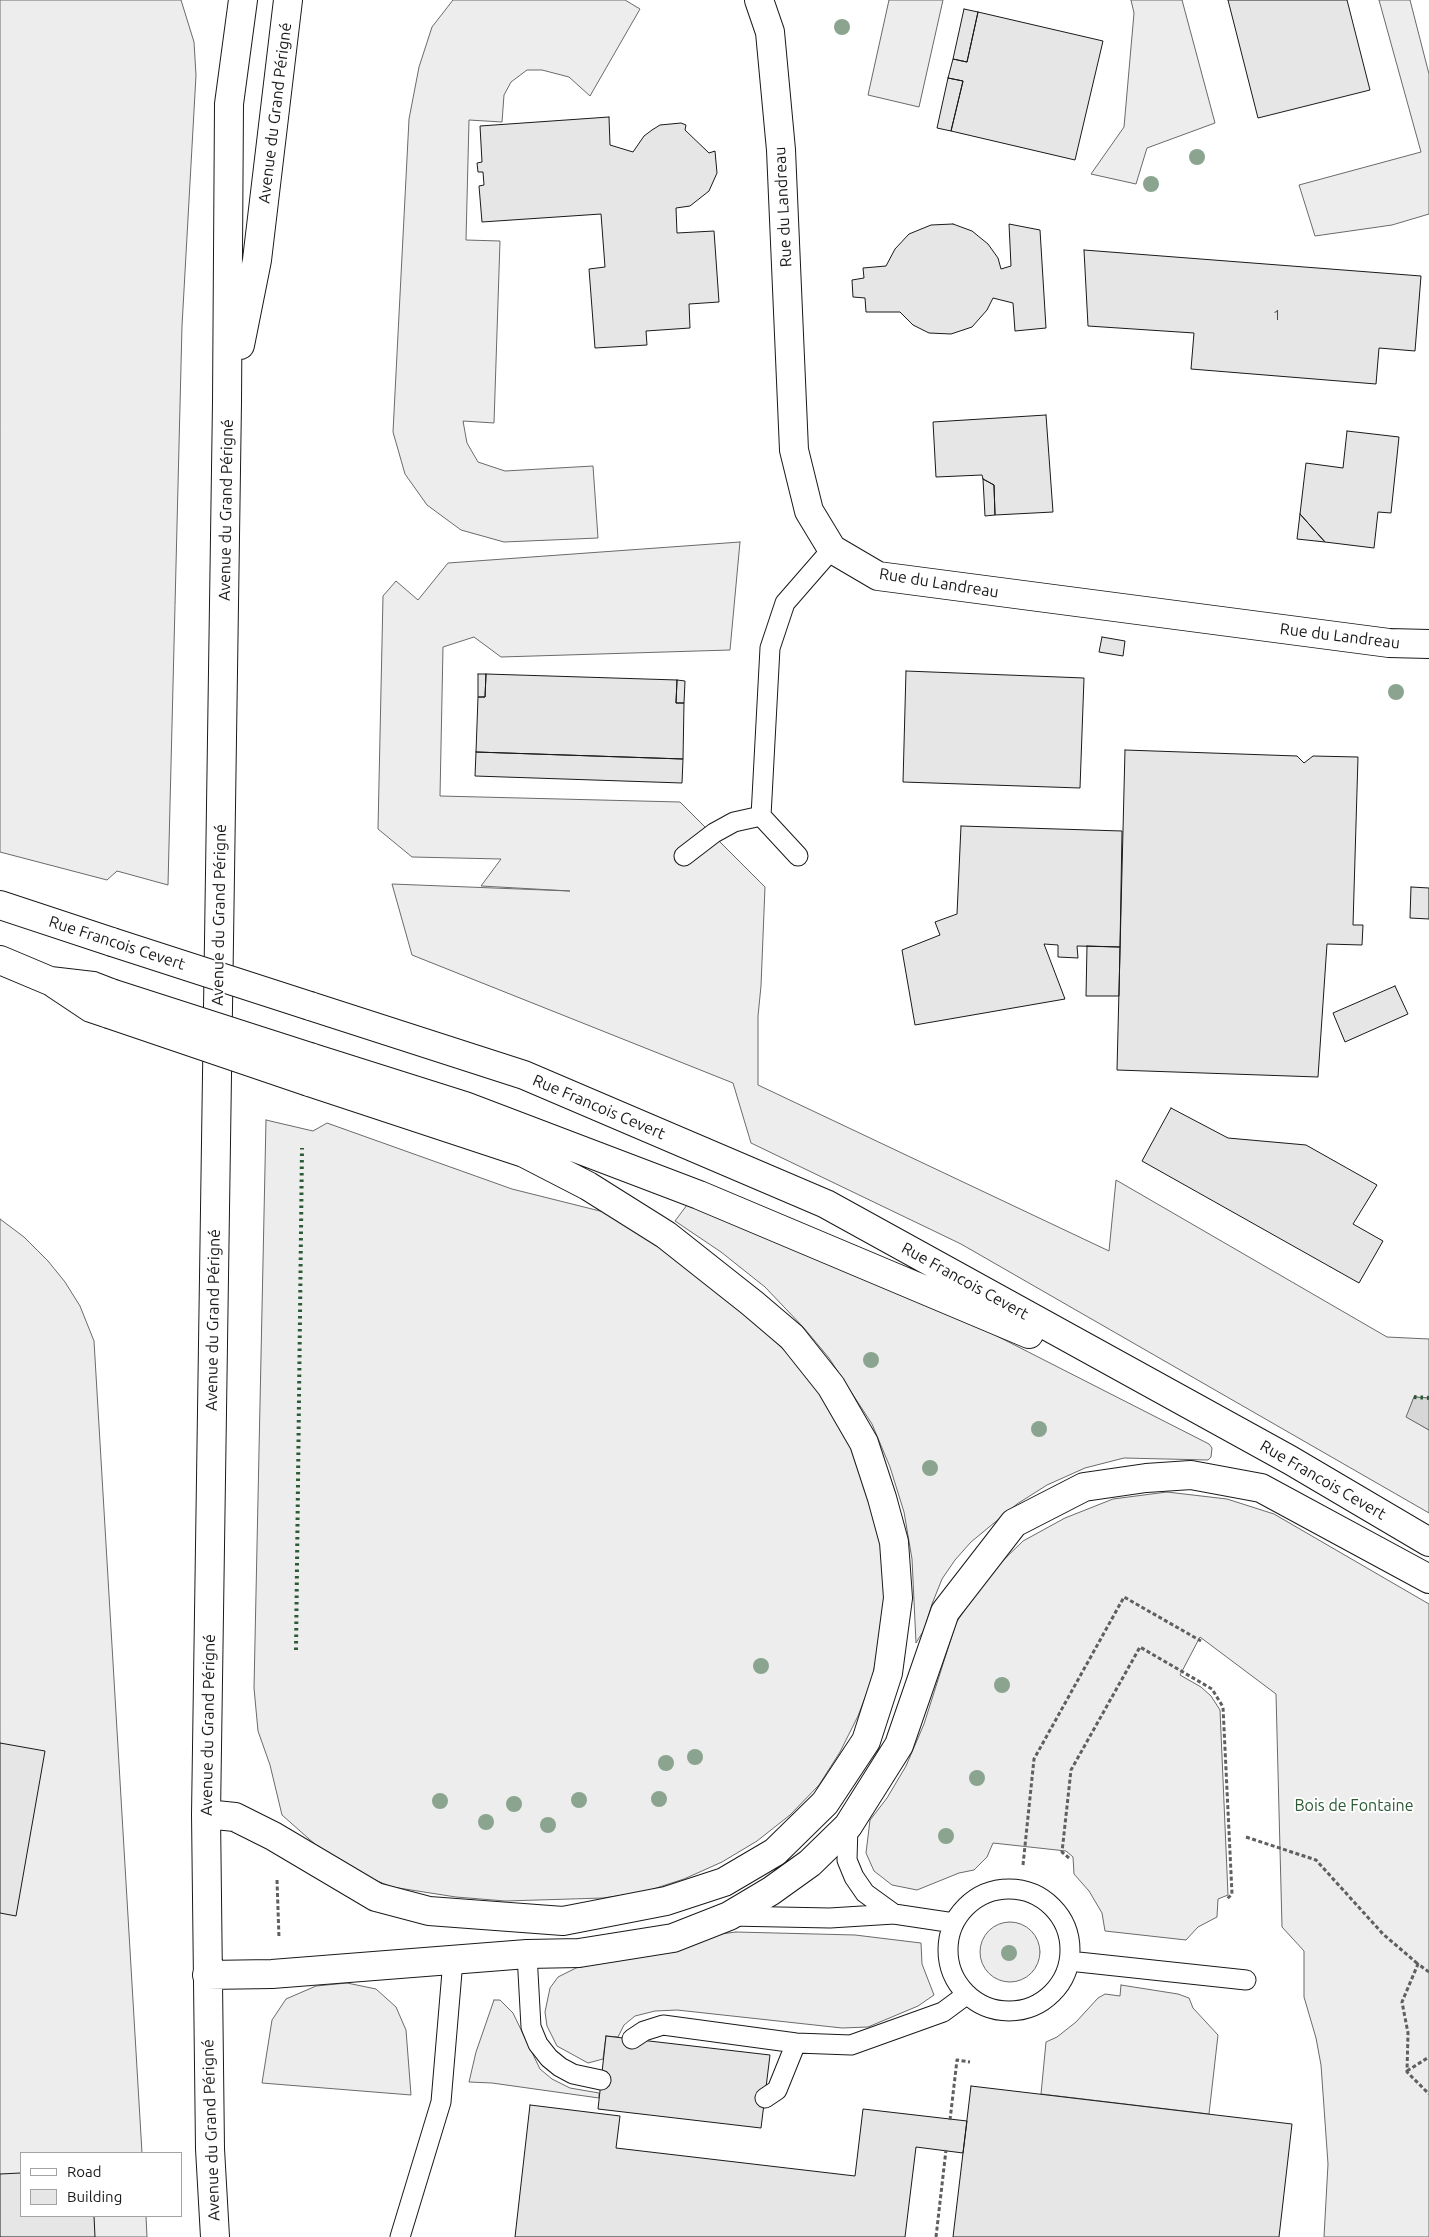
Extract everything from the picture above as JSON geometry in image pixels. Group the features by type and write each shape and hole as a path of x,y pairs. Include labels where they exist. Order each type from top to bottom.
{"street":[{"name":"Avenue du Grand Périgné","path":"215,2237 210,2149 206,1814 227,402 229,104 243,0"},
{"name":"Avenue du Grand Périgné","path":"227,402 257,260 288,0"},
{"name":"Rue du Landreau","path":"759,0 770,32 781,150 794,450 809,511 832,549 878,576 1388,643 1429,644"},
{"name":"Rue Francois Cevert","path":"0,905 524,1076 826,1204 1290,1460 1429,1542"},
{"path":"0,960 50,980 91,1008 110,1003 310,1069 524,1153 588,1186 666,1235 792,1337 831,1386 864,1443 894,1542 898,1598 888,1673 866,1741 825,1803 775,1852 724,1882 666,1901 563,1921 429,1911 376,1897 273,1836 235,1818 206,1814"},
{"name":"Rue Francois Cevert","path":"310,1069 465,1106 699,1195 1164,1391"},
{"path":"207,1975 272,1974 527,1954 579,1952 673,1938 729,1916 771,1891 810,1863 848,1826 899,1745 945,1612 1014,1523 1084,1487 1146,1478 1191,1475 1261,1488 1429,1579"}],"lane":[{"path":"798,856 761,816 770,648 786,604 832,549"},
{"path":"684,856 714,833 734,822 761,816"},
{"path":"848,1826 847,1860 854,1878 865,1894 894,1914"},
{"path":"999,1889 1018,1889 1036,1895 1052,1907 1064,1922 1070,1942 1069,1961 1064,1978 1054,1992 1040,2003 1024,2010 1007,2012 992,2009 966,1995 955,1980 949,1961 948,1942 954,1923 965,1907 980,1896 999,1889"},
{"path":"729,1916 830,1918 894,1914 954,1923"},
{"path":"527,1954 531,2027 538,2044 549,2058 560,2067 573,2074 601,2080"},
{"path":"400,2237 441,2102 453,1960"},
{"path":"1069,1961 1246,1980"},
{"path":"632,2039 644,2031 663,2025 796,2043 851,2045 943,2012 966,1995"},
{"path":"765,2098 777,2090 796,2043"}],"path":[{"path":"1023,1864 1034,1758 1124,1597 1201,1641"},
{"path":"1068,1858 1062,1852 1071,1770 1140,1647 1212,1690 1223,1707 1232,1894 1226,1900"},
{"path":"1246,1837 1316,1860 1383,1934 1429,1972"},
{"path":"277,1871 279,1942"},
{"path":"1418,1964 1402,2002 1408,2033 1407,2072 1429,2094"},
{"path":"1407,2072 1429,2057"},
{"path":"950,2120 957,2060 970,2062"},
{"path":"936,2237 946,2150"}],"shaded area":[{"path":"0,0 181,0 194,42 196,75 182,326 168,885 117,871 107,880 0,852"},
{"path":"453,0 625,0 640,9 590,96 569,77 542,70 527,70 511,82 504,95 502,122 469,120 466,240 500,241 494,423 463,421 467,443 478,462 505,471 593,466 598,538 504,542 461,530 427,505 405,474 393,432 409,119 419,67 432,27"},
{"path":"889,0 943,0 919,107 868,95"},
{"path":"1131,0 1182,0 1215,123 1147,148 1136,184 1091,174 1124,127 1134,13"},
{"path":"1379,0 1410,0 1429,74 1429,214 1392,225 1315,236 1299,185 1421,152"},
{"path":"740,542 730,650 501,657 474,637 443,647 440,796 680,802 765,887 758,1016 758,1085 1109,1251 1116,1180 1387,1337 1429,1339 1429,1398 1414,1397 1407,1417 1429,1430 1429,1513 961,1244 751,1143 733,1083 412,955 392,884 570,891 481,886 501,859 412,857 378,829 383,596 396,581 418,600 448,563"},
{"path":"266,1120 313,1131 327,1123 512,1189 608,1213 653,1241 743,1310 787,1353 832,1412 850,1444 863,1477 884,1545 885,1590 881,1635 872,1679 858,1716 840,1752 819,1785 790,1815 757,1841 722,1862 684,1879 644,1892 603,1898 505,1901 456,1897 392,1887 365,1876 317,1846 282,1815 270,1765 258,1731 254,1688"},
{"path":"690,1201 993,1334 1209,1444 1212,1448 1211,1457 1208,1460 1124,1458 1085,1468 1047,1485 1017,1504 971,1542 955,1560 942,1579 924,1630 916,1643 912,1559 904,1512 890,1467 872,1424 829,1358 804,1328 765,1287 721,1252 675,1221"},
{"path":"0,1219 24,1237 48,1261 65,1282 80,1306 94,1341 142,2152 20,2152 20,2217 146,2217 147,2237 0,2237"},
{"path":"1414,1397 1429,1398 1429,1430 1406,1417"},
{"path":"1167,1492 1227,1499 1274,1514 1429,1604 1429,2237 1324,2237 1328,2164 1321,2065 1316,2038 1304,1997 1304,1951 1282,1927 1276,1694 1200,1637 1180,1675 1201,1687 1211,1696 1220,1710 1228,1895 1218,1899 1217,1917 1198,1927 1186,1940 1105,1931 1102,1913 1089,1891 1074,1874 1073,1857 1066,1851 993,1843 987,1857 974,1870 959,1873 917,1890 892,1885 874,1871 866,1853 870,1820 887,1798 906,1766 924,1724 956,1623 987,1576 1023,1541 1065,1518 1113,1499"},
{"path":"1010,1922 1022,1924 1035,1935 1040,1952 1038,1964 1027,1977 1010,1982 998,1980 985,1969 980,1952 982,1940 993,1927"},
{"path":"736,1932 855,1935 921,1943 922,1964 934,1995 918,2006 868,2027 842,2028 677,2010 655,2011 635,2016 624,2025 618,2037 606,2036 603,2059 588,2063 557,2046 547,2026 545,2012 550,1988 558,1977 576,1968 642,1955 713,1935"},
{"path":"347,1983 376,1989 396,2007 406,2030 411,2095 262,2083 272,2020 286,1999 316,1986"},
{"path":"1121,1985 1178,1994 1189,1998 1193,2008 1218,2035 1209,2114 1041,2094 1046,2042 1057,2037 1076,2022 1098,1998 1105,1994 1120,1996"},
{"path":"494,2000 500,2000 513,2013 540,2069 552,2079 570,2088 599,2093 599,2098 492,2083 469,2082 476,2052"}],"building":[{"path":"1228,0 1347,0 1370,90 1258,118"},
{"path":"964,9 978,12 967,62 953,59"},
{"path":"978,12 1103,41 1075,160 951,131 963,81 948,78 953,59 967,62"},
{"path":"948,78 963,81 951,131 937,128"},
{"path":"609,117 610,145 633,152 644,136 660,125 681,123 686,125 685,130 709,153 715,151 717,173 709,191 690,206 676,208 677,233 714,231 719,302 689,304 690,328 646,331 647,345 595,348 589,269 605,267 601,214 482,222 479,186 484,185 483,172 478,172 477,163 482,162 480,126"},
{"path":"953,224 972,231 988,244 998,258 1001,269 1011,266 1009,224 1040,230 1046,328 1015,331 1013,303 993,298 987,310 972,327 951,334 929,333 913,325 900,312 866,312 865,298 853,297 852,280 864,278 863,268 886,266 895,249 909,234 931,225"},
{"path":"1084,250 1421,276 1415,351 1379,348 1376,384 1191,369 1194,333 1088,326"},
{"path":"1046,415 1053,512 995,515 994,485 983,479 982,475 936,477 933,422"},
{"path":"1347,431 1399,437 1391,513 1378,512 1374,548 1325,542 1300,514 1306,463 1343,468"},
{"path":"983,479 994,485 995,515 985,516"},
{"path":"1300,514 1325,542 1297,539"},
{"path":"1102,637 1125,641 1123,656 1099,652"},
{"path":"906,671 1084,678 1080,788 903,782"},
{"path":"478,674 486,674 485,697 478,697"},
{"path":"486,674 677,680 676,703 684,703 683,759 476,752 478,697 485,697"},
{"path":"677,680 685,681 684,703 676,703"},
{"path":"1125,750 1297,756 1304,763 1313,756 1358,757 1353,925 1363,925 1362,945 1327,944 1318,1077 1117,1070"},
{"path":"476,752 683,759 682,783 475,776"},
{"path":"961,826 1122,831 1120,947 1077,946 1078,958 1058,957 1058,945 1044,944 1065,999 915,1025 902,950 940,935 935,922 957,914"},
{"path":"1411,887 1429,888 1429,919 1410,918"},
{"path":"1087,946 1120,947 1119,996 1086,996"},
{"path":"1395,986 1408,1014 1345,1042 1333,1013"},
{"path":"1171,1108 1228,1138 1306,1145 1377,1185 1353,1224 1383,1241 1359,1283 1142,1161"},
{"path":"0,1743 45,1751 16,1916 0,1913"},
{"path":"606,2036 770,2055 761,2128 598,2109"},
{"path":"971,2086 1292,2124 1279,2237 953,2237"},
{"path":"530,2105 620,2116 616,2148 855,2176 863,2109 967,2121 963,2153 916,2147 905,2237 515,2237"},
{"path":"20,2173 20,2217 94,2217 95,2237 0,2237 0,2174"}],"hedge":[{"path":"296,1650 302,1148"},
{"path":"1414,1397 1429,1398"}],"park label":[{"name":"Bois de Fontaine","path":"1354,1806"}]}
